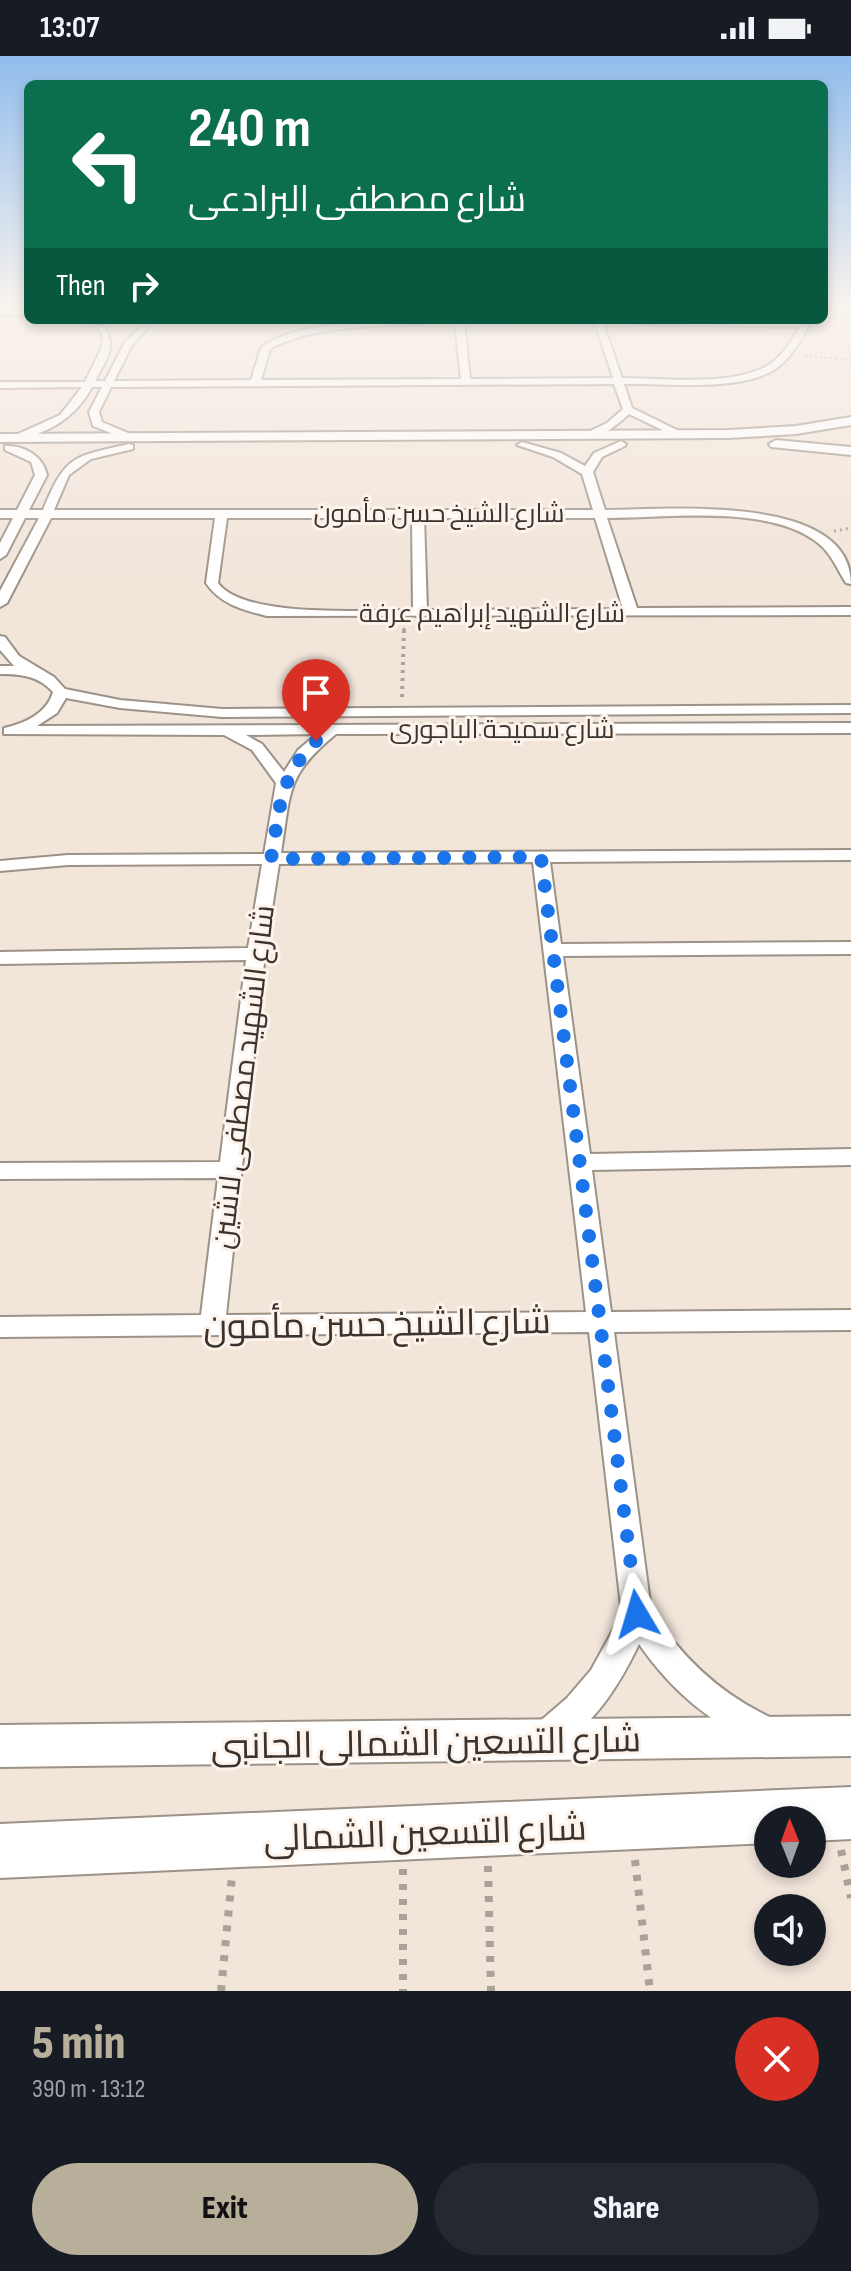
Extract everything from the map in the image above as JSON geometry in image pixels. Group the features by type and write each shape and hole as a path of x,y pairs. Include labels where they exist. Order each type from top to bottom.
{"main road":[{"name":"شارع التسعين الشمالى","path":"2,1851 842,1814"}],"street":[{"path":"6,443 63,420 81,398"},
{"path":"102,398 94,419 129,442"},
{"path":"624,398 628,410 679,435"},
{"path":"590,435 604,430 628,410"},
{"path":"6,443 504,440 590,435 770,433 851,421"},
{"path":"504,440 557,455 587,472 631,612"},
{"path":"0,603 47,514 64,473 87,457 129,442"},
{"path":"0,555 41,475 41,468 35,460 6,443"},
{"path":"587,472 598,455 621,444"},
{"path":"522,445 767,444 851,451"},
{"name":"شارع الشيخ حسن مأمون","path":"0,514 711,512 768,518 793,525 824,541 851,580"},
{"name":"شارع الشهيد إبراهيم عرفة","path":"222,513 211,573 212,583 219,593 232,601 267,612 851,611"},
{"path":"418,513 420,614"},
{"path":"0,640 14,659 47,678 60,692 58,703 49,714 5,732"},
{"path":"0,670 34,673"},
{"name":"شارع سميحة الباجورى","path":"60,692 120,704 187,711 851,709"},
{"name":"شارع سميحة الباجورى","path":"5,732 851,728"},
{"path":"227,730 257,747 284,783"},
{"name":"شارع الشهيد مصطفى لاشين","path":"212,1325 256,954 284,783 304,753 332,730"},
{"path":"0,866 68,860 851,855"},
{"path":"541,857 637,1614 665,1658 706,1697 756,1727 783,1737"},
{"path":"554,950 851,948"},
{"path":"0,958 256,954"},
{"path":"580,1162 851,1157"},
{"path":"0,1171 231,1170"},
{"name":"شارع الشيخ حسن مأمون","path":"0,1327 851,1320"},
{"path":"539,1742 567,1721 592,1696 611,1670 637,1614"},
{"name":"شارع التسعين الشمالى الجانبى","path":"0,1746 851,1736"}],"path":[{"path":"402,712 404,614"},
{"path":"842,1814 851,1898"},
{"path":"631,1823 650,1991"},
{"path":"487,1829 491,1991"},
{"path":"403,1832 403,1991"},
{"path":"221,1991 235,1840"}],"route":[{"path":"316,741 296,763 284,783 271,859 541,857 637,1614"}]}
